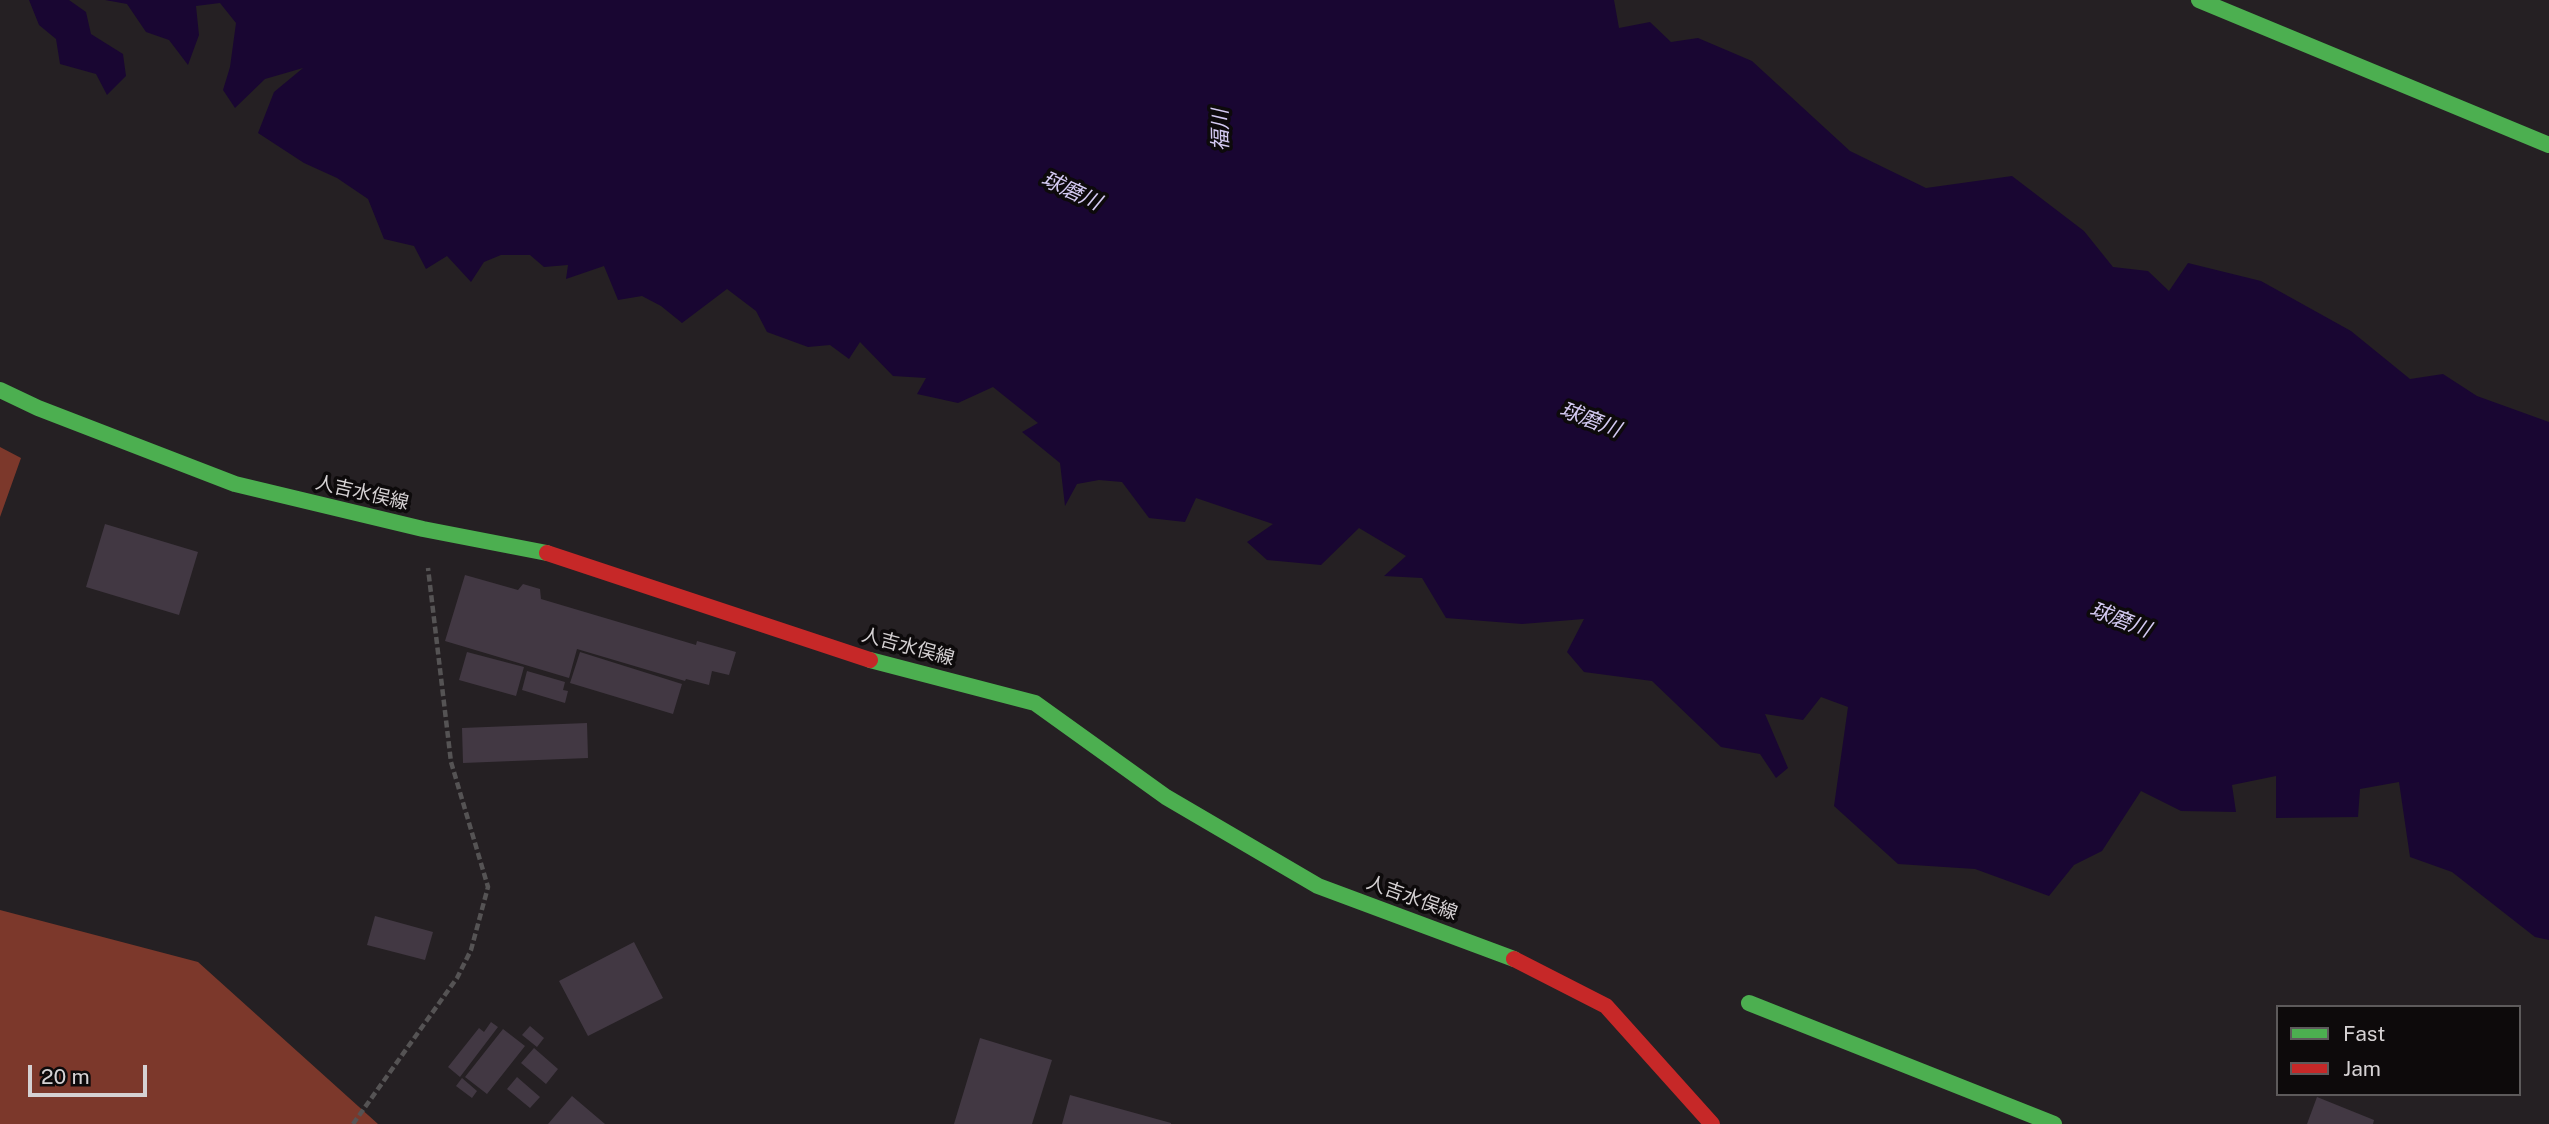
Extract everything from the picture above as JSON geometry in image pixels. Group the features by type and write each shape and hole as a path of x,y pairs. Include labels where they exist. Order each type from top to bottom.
{"main road":[{"path":"2199,0 2549,145"},
{"name":"人吉水俣線","path":"0,390 38,408 235,484 423,528 551,554 853,654 1035,703 1166,797 1318,886 1501,953 1606,1006 1712,1124"},
{"path":"1749,1003 2054,1124"}],"path":[{"path":"354,1124 457,978 471,950 488,887 451,762 423,528"}],"shaded area":[{"path":"0,447 21,458 0,517"},
{"path":"0,910 198,962 378,1124 0,1124"}],"water":[{"path":"29,0 69,0 86,12 91,34 123,54 126,76 107,95 96,74 60,64 56,39 39,25"},
{"path":"105,0 1614,0 1619,28 1650,22 1671,42 1698,38 1752,61 1850,151 1926,188 2012,176 2084,231 2113,267 2148,271 2169,291 2188,263 2261,281 2351,331 2410,379 2443,374 2477,396 2549,422 2549,940 2535,937 2452,872 2410,857 2399,782 2360,789 2358,817 2276,818 2276,776 2232,785 2236,812 2181,811 2141,791 2102,851 2074,865 2049,896 1975,869 1898,864 1834,806 1848,707 1821,697 1803,720 1765,714 1788,768 1776,778 1760,754 1721,747 1652,681 1584,672 1567,652 1584,619 1522,624 1446,618 1422,578 1384,576 1406,556 1359,528 1321,565 1267,560 1247,542 1273,524 1196,498 1185,522 1149,518 1122,482 1099,480 1077,484 1065,506 1060,463 1022,432 1038,423 993,387 958,403 917,394 926,378 893,376 860,342 849,359 830,345 808,347 767,332 756,311 727,289 682,323 661,306 642,296 618,300 604,266 566,279 568,265 544,267 530,255 501,255 484,262 471,282 447,256 426,269 414,246 384,239 368,199 258,133 274,92 303,68 265,79 235,108 223,90 230,67 236,23 220,3 196,6 199,35 188,65 169,40 146,32 127,4"}],"building":[{"path":"105,524 198,552 179,615 86,587"},
{"path":"465,575 518,590 523,584 540,589 541,599 696,645 697,641 736,652 729,675 712,671 709,685 686,679 685,681 577,649 569,678 445,641"},
{"path":"467,652 524,667 516,696 459,680"},
{"path":"580,652 682,684 673,714 570,683"},
{"path":"527,671 565,682 563,690 568,691 565,703 522,690"},
{"path":"587,723 588,758 463,763 462,728"},
{"path":"375,916 433,932 425,960 367,945"},
{"path":"634,942 663,998 588,1036 559,981"},
{"path":"491,1022 498,1027 460,1077 448,1067 479,1028 484,1032"},
{"path":"530,1026 544,1038 537,1047 522,1035"},
{"path":"503,1029 525,1046 487,1094 465,1077"},
{"path":"980,1038 1052,1060 1032,1124 954,1124"},
{"path":"534,1048 558,1069 546,1084 521,1063"},
{"path":"517,1077 540,1097 530,1108 507,1089"},
{"path":"462,1078 477,1091 472,1098 456,1086"},
{"path":"1070,1095 1171,1123 1171,1124 1062,1124"},
{"path":"572,1096 605,1124 548,1124"},
{"path":"2317,1097 2374,1120 2373,1124 2307,1124"}],"traffic: fast":[{"path":"2199,0 2549,145"},
{"path":"0,390 38,408 235,484 423,529 547,553"},
{"path":"870,660 1035,703 1166,797 1318,886 1514,959"},
{"path":"1749,1003 2054,1124"}],"traffic: jam":[{"path":"547,553 870,660"},
{"path":"1514,959 1606,1006 1712,1124"}],"water label":[{"name":"福川","path":"1221,130"},
{"name":"球磨川","path":"1071,191"},
{"name":"球磨川","path":"1590,420"},
{"name":"球磨川","path":"2120,620"}]}
